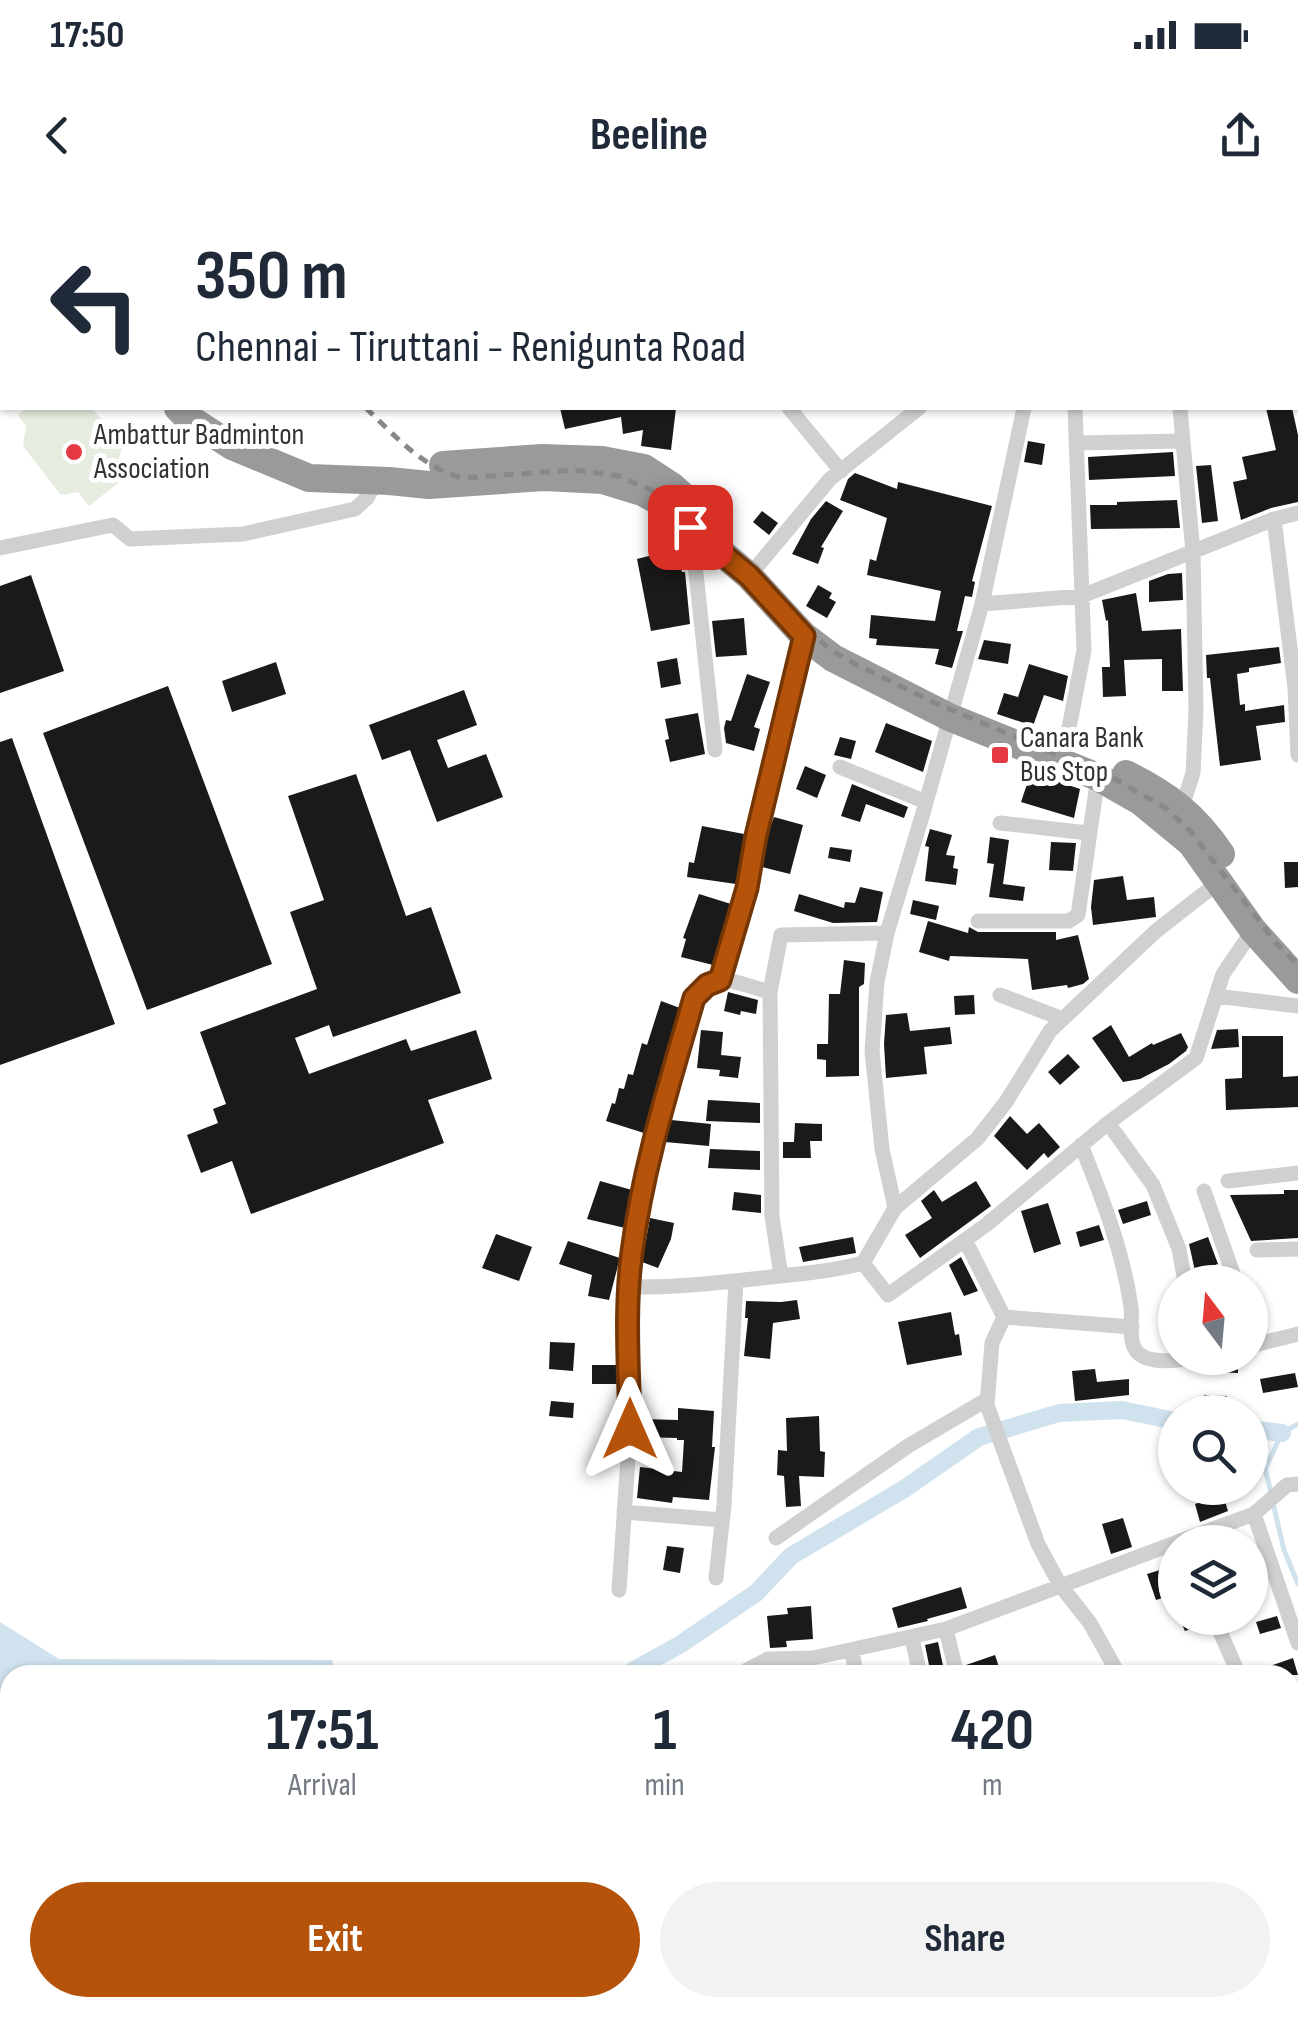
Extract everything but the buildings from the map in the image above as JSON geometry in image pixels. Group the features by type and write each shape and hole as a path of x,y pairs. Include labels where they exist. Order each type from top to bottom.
{"highway":[{"path":"180,410 232,446 309,478 429,485 544,476 603,480 642,492 754,571 843,644 952,708 1107,765 1182,806 1206,831 1262,912 1298,953"},
{"path":"383,480 432,466 542,458 602,460 644,468 673,488 754,571 804,636 832,658 1098,776 1172,826 1191,843 1253,930 1298,980"}],"street":[{"path":"791,410 840,470"},
{"path":"754,571 840,470 917,410"},
{"path":"894,1208 882,1149 872,1052 877,982 887,933 982,604 1024,410"},
{"path":"1065,749 1084,650 1075,410"},
{"path":"1180,410 1193,553 1195,741 1194,773 1182,806"},
{"path":"1076,444 1183,441"},
{"path":"0,548 113,526 130,539 242,534 355,509 383,480"},
{"path":"982,604 1082,596 1274,519 1298,513"},
{"path":"1274,519 1295,688 1298,755"},
{"path":"690,527 715,750"},
{"path":"720,980 747,888 804,636"},
{"path":"840,767 926,802"},
{"path":"978,921 1070,921 1078,915 1098,776"},
{"path":"1000,824 1088,834"},
{"path":"628,1287 666,1288 736,1281 836,1270 863,1263 894,1208 977,1139 1006,1102 1050,1031 1156,931 1220,881"},
{"path":"863,1263 888,1295 986,1226 1108,1122 1196,1058 1223,974 1253,930"},
{"path":"781,1276 772,1216 770,992 781,935 887,933"},
{"path":"618,1590 630,1429 628,1287 649,1158 694,998 707,985 720,980 770,992"},
{"path":"1000,995 1063,1019"},
{"path":"1216,996 1298,1006"},
{"path":"1108,1122 1153,1185 1181,1265"},
{"path":"1082,1145 1123,1267 1132,1310 1132,1344 1141,1356 1158,1360"},
{"path":"1228,1181 1298,1173"},
{"path":"1204,1191 1230,1265"},
{"path":"965,1240 1004,1318"},
{"path":"1258,1250 1298,1248"},
{"path":"716,1578 736,1281"},
{"path":"1004,1318 1132,1326"},
{"path":"1004,1318 992,1343 987,1402 1038,1544 1113,1665"},
{"path":"1268,1342 1298,1334"},
{"path":"776,1538 908,1446 987,1402"},
{"path":"1225,1525 1254,1514 1293,1484"},
{"path":"624,1512 722,1520"},
{"path":"1254,1514 1298,1643"},
{"path":"818,1665 852,1650 946,1630 1158,1550"},
{"path":"946,1630 955,1665"},
{"path":"1221,1635 1235,1665"},
{"path":"912,1638 918,1665"},
{"path":"852,1650 854,1665"},
{"path":"757,1665 768,1659 802,1665"}],"shaded area":[{"name":"Ambattur Badminton Association","path":"24,410 94,410 123,444 119,458 131,473 89,506 78,492 61,495 23,446 26,426 18,415"}],"water":[{"path":"0,1622 59,1659 332,1660 334,1665 0,1665"}],"waterway":[{"path":"643,1665 756,1593 791,1556 904,1489 979,1437 1059,1413 1122,1410 1158,1417"},
{"path":"1271,1492 1265,1469 1282,1433 1298,1424"},
{"path":"1268,1431 1282,1433"},
{"path":"1273,1503 1284,1550 1298,1584"}],"railway":[{"path":"368,410 423,459 449,474 463,478 574,470 619,476 662,495 718,541 829,649 935,703 1117,780 1167,809 1191,832 1276,943 1298,965"}],"place":[{"name":"Ambattur Badminton Association","path":"74,452"},
{"name":"Canara Bank Bus Stop","path":"1000,755"}],"route":[{"path":"630,1429 628,1287 649,1158 694,998 707,985 720,980 747,888 804,636 749,576 690,527"}]}
